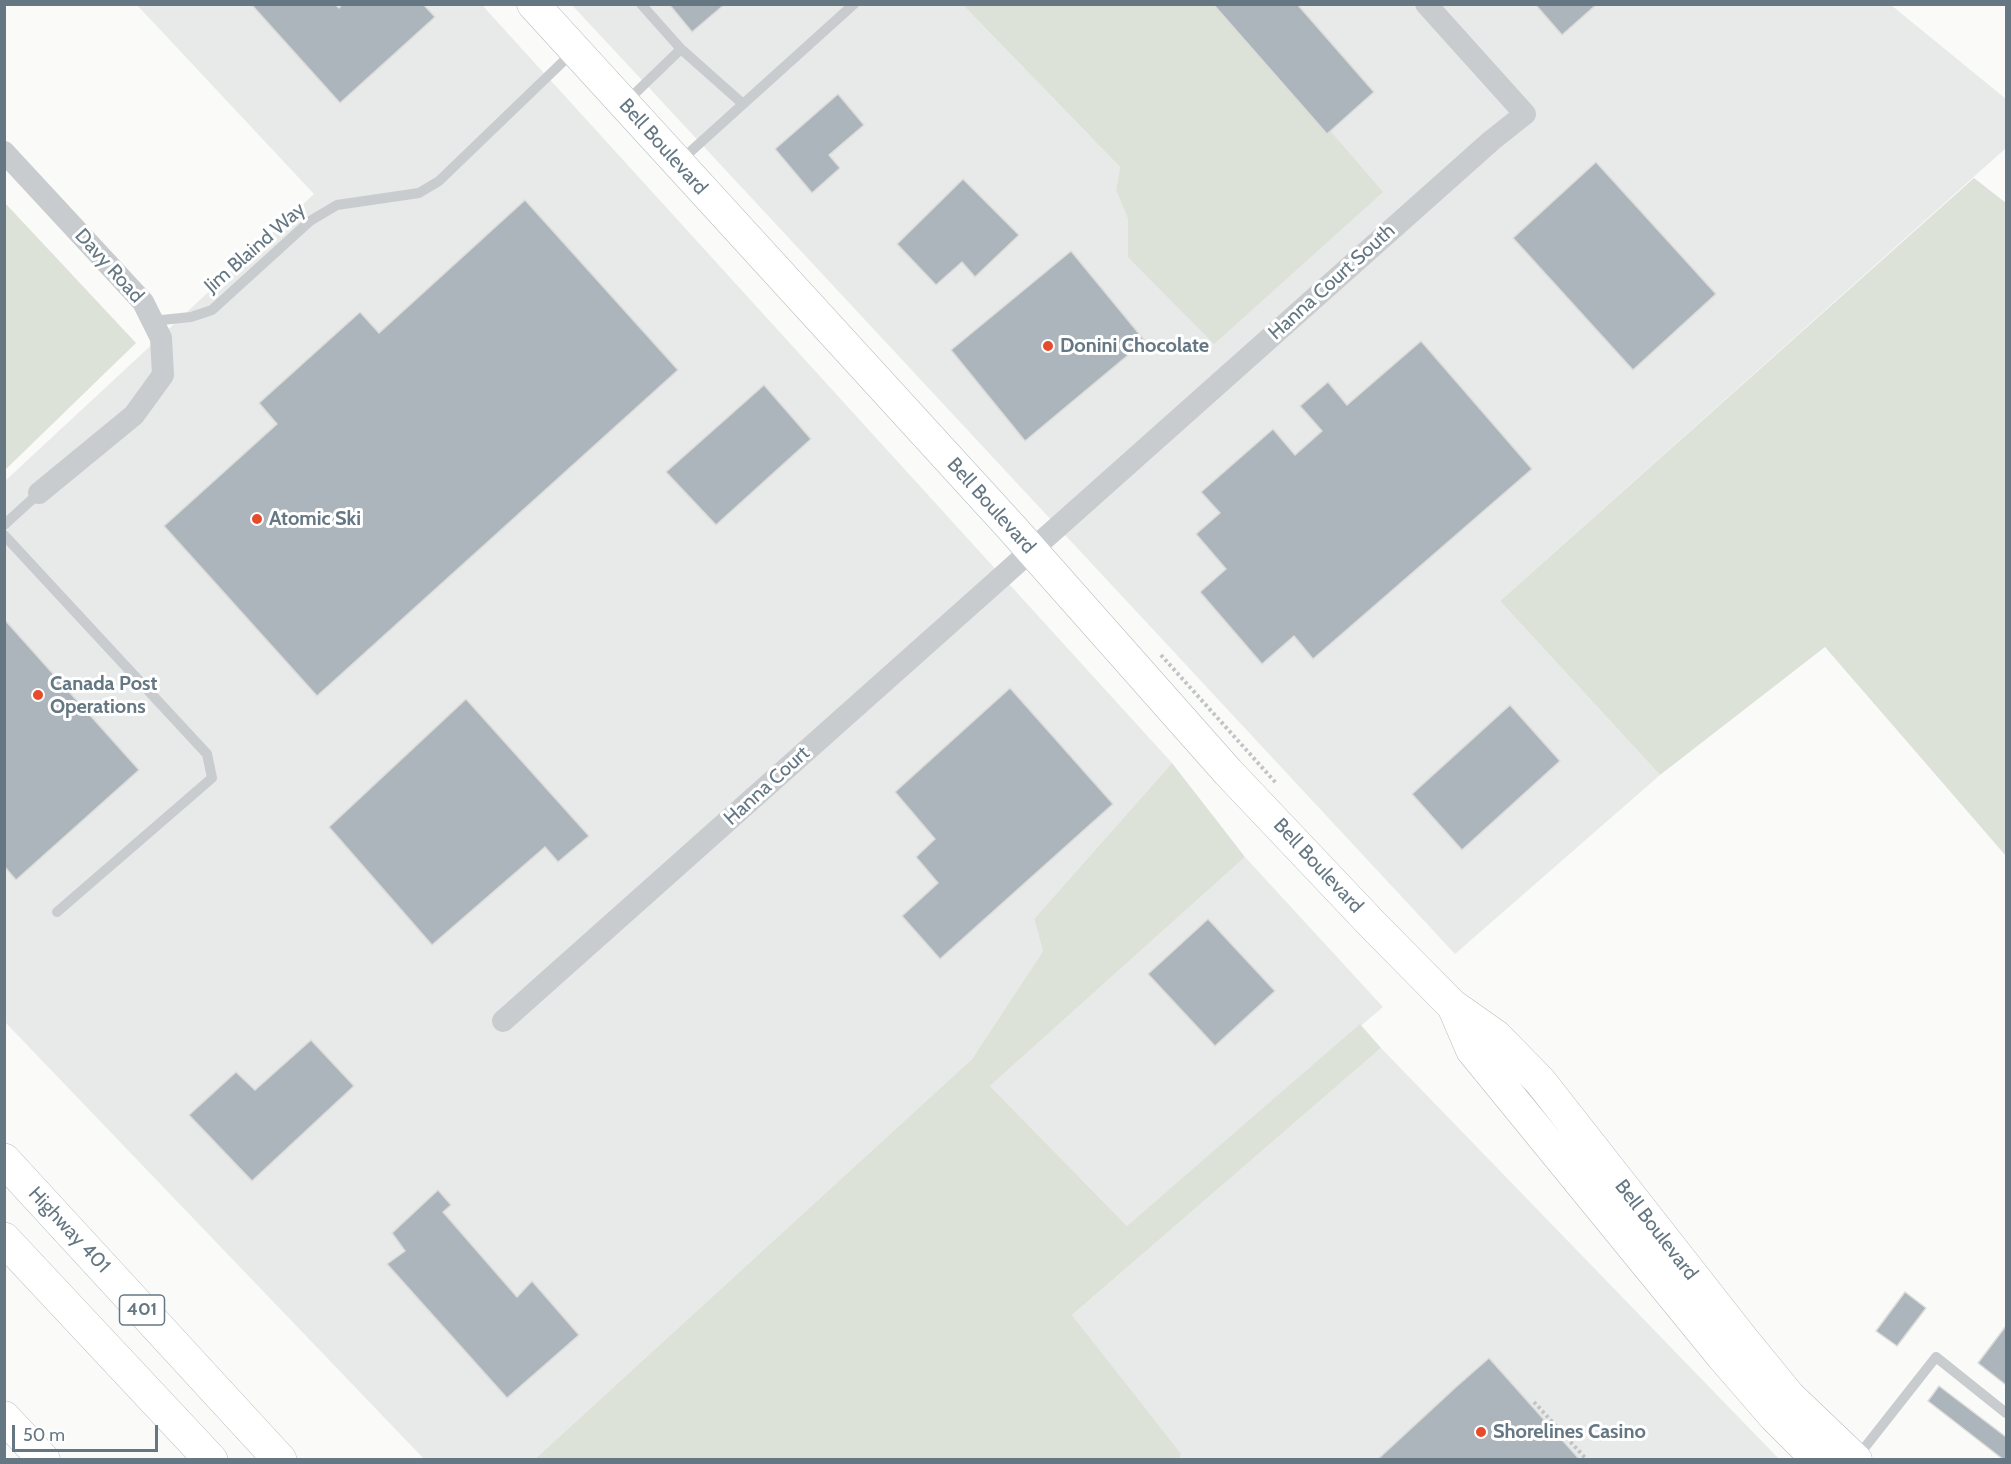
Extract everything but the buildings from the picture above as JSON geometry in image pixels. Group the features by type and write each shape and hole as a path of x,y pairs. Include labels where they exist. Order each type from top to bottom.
{"highway":[{"name":"Highway 401","path":"4,1160 280,1460"},
{"name":"401","path":"4,1239 211,1460"}],"main road":[{"name":"Bell Boulevard","path":"533,4 1031,550 1228,772 1452,1005 1496,1036 1540,1081 1789,1396 1856,1459"},
{"name":"Bell Boulevard","path":"1452,1005 1472,1050 1722,1356 1774,1416 1818,1460"},
{"path":"4,1417 44,1460"}],"street":[{"name":"Hanna Court South","path":"1031,550 1491,141 1525,114 1426,4"},
{"name":"Davy Road","path":"4,152 143,302 161,338 163,375 134,415 39,493"},
{"name":"Hanna Court","path":"503,1021 1031,550"}],"lane":[{"path":"641,4 681,50 743,104"},
{"path":"678,163 854,4"},
{"name":"Jim Blaind Way","path":"152,321 191,317 212,310 310,221 337,205 419,193 440,180 576,50"},
{"path":"623,104 681,50"},
{"path":"4,525 39,493"},
{"path":"4,535 207,754 212,778 57,912"},
{"path":"1856,1459 1936,1357 2007,1413"}],"path":[{"path":"1157,650 1283,791"},
{"path":"1534,1402 1587,1460"}],"shaded area":[{"path":"137,5 482,5 1172,763 1034,919 1043,951 972,1059 535,1459 424,1459 5,1022 5,481 314,194"},
{"path":"572,5 963,5 1120,167 1116,190 1128,219 1128,257 1221,5 1891,5 2006,99 2006,148 1500,601 1660,775 1455,954"},
{"path":"963,5 1221,5 1383,192 1214,344 1128,257 1128,219 1116,190 1120,167"},
{"path":"1974,178 2006,203 2006,856 1825,647 1660,775 1500,601"},
{"path":"5,203 136,343 5,470"},
{"path":"1172,763 1245,857 990,1086 1127,1226 1360,1024 1381,1048 1072,1315 1181,1454 1179,1459 535,1459 972,1059 1043,951 1034,919"},
{"path":"1245,857 1383,1007 1127,1226 990,1086"},
{"path":"1381,1048 1779,1459 1179,1459 1180,1454 1072,1315"}],"place":[{"name":"Donini Chocolate","path":"1048,346"},
{"name":"Atomic Ski","path":"257,519"},
{"name":"Canada Post Operations","path":"38,695"},
{"name":"Shorelines Casino","path":"1481,1432"}]}
